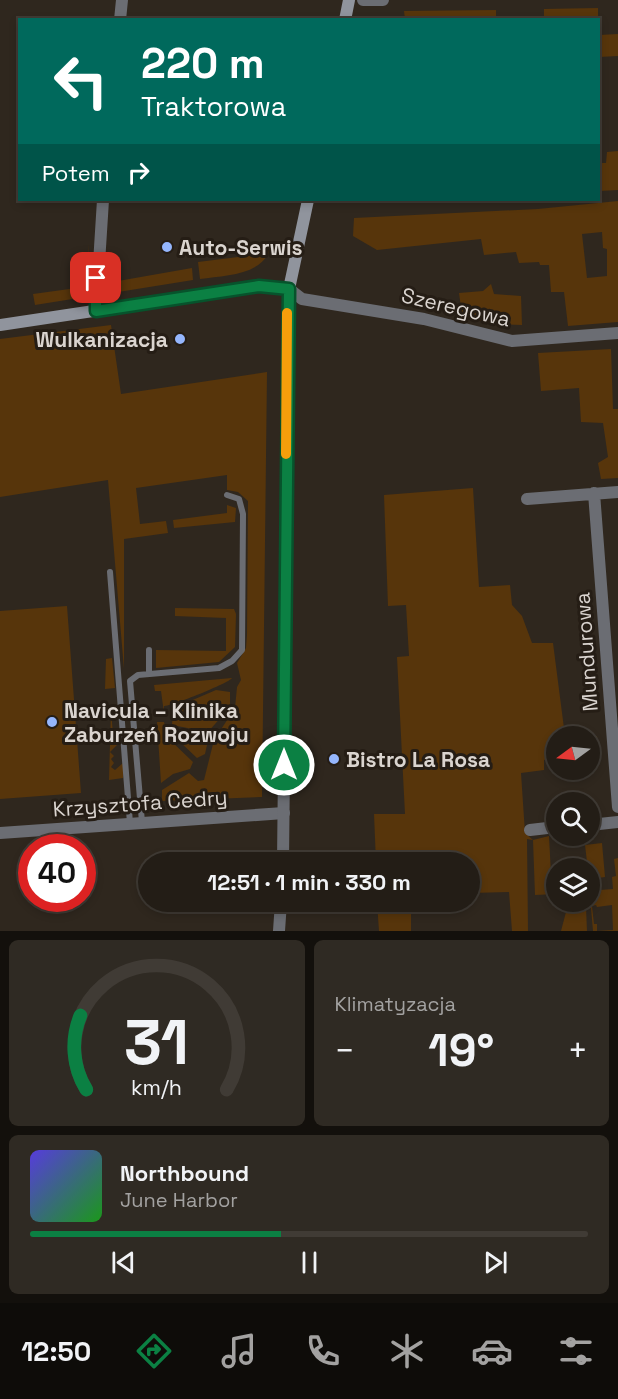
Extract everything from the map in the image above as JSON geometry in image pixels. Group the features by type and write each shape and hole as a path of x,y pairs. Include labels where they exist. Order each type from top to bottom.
{"main road":[{"path":"345,18 349,0"},
{"path":"0,325 259,286 289,289 308,201"}],"street":[{"path":"120,18 122,0"},
{"path":"363,0 382,0"},
{"path":"96,311 104,201"},
{"path":"283,852 289,289"},
{"name":"Szeregowa","path":"289,289 302,299 424,319 496,339 530,341 618,333"},
{"path":"527,500 618,492"},
{"name":"Mundurowa","path":"594,493 618,807"},
{"path":"605,634 618,633"},
{"name":"Krzysztofa Cedry","path":"0,833 284,813"},
{"path":"600,824 618,822"},
{"path":"530,830 546,828"},
{"path":"279,931 280,912"}],"lane":[{"path":"136,822 130,685 134,677 224,667 242,650 243,514 239,499 227,495"},
{"path":"110,572 136,822"},
{"path":"149,650 149,674"}],"shaded area":[{"path":"598,8 598,18 544,18 544,9"},
{"path":"496,10 496,18 405,18 404,11"},
{"path":"618,34 618,56 600,57 600,35"},
{"path":"618,151 618,190 600,191 600,163 606,163 607,152"},
{"path":"618,201 618,322 568,326 564,292 551,292 549,265 540,265 539,262 519,263 516,252 484,255 481,239 377,250 353,236 354,218 538,209","holes":["602,232 603,248 607,249 607,276 587,278 582,234"]},
{"path":"89,244 85,297 35,305 33,294 84,287"},
{"path":"272,244 268,255 253,268 232,275 200,279 198,262 262,254 266,245"},
{"path":"192,268 193,280 112,293 108,288 108,273 117,272 118,281"},
{"path":"491,284 494,294 521,296 522,325 489,324 462,314 459,293 483,291"},
{"path":"111,325 121,394 267,372 262,797 162,801 162,790 189,773 198,781 204,780 214,740 235,708 237,687 241,680 237,663 246,648 247,635 248,501 238,492 227,490 227,475 136,488 140,524 166,521 168,533 124,539 124,669 108,480 0,497 0,339"},
{"path":"611,349 613,409 618,409 618,478 601,479 598,463 608,457 603,423 581,422 579,388 541,391 538,353"},
{"path":"473,488 479,587 510,585 512,605 522,616 532,643 553,643 564,726 546,726 544,770 521,773 525,833 533,840 527,839 528,931 512,931 509,892 480,893 480,852 376,852 374,814 405,814 397,657 409,656 406,605 388,606 384,495"},
{"path":"227,505 236,508 235,522 174,528 173,520 227,513"},
{"path":"67,606 81,793 0,799 0,611"},
{"path":"175,608 234,609 236,614 235,647 219,662 156,668 156,650 226,651 226,618 175,616"},
{"path":"112,658 115,688 105,689 106,659"},
{"path":"232,678 200,694 164,706 164,713 161,691 155,691 154,685"},
{"path":"216,690 230,692 230,707 208,732 172,725 173,712 185,708 188,702"},
{"path":"111,709 113,735 119,735 119,743 110,752 114,756 111,759 114,763 111,767 115,770 123,763 123,778 109,780"},
{"path":"157,722 164,722 169,739 193,762 190,769 173,774 161,783"},
{"path":"181,735 204,740 207,745 205,754 197,758 178,740"},
{"path":"546,837 550,858 546,858 546,894 535,895 533,840"},
{"path":"602,843 605,877 600,878 600,858 587,858 585,846 600,846"},
{"path":"618,858 618,931 597,931 613,930 612,905 600,907 600,890 613,889 612,877 616,876 614,859"},
{"path":"378,912 411,912 411,931 379,931"},
{"path":"566,912 586,912 587,931 561,931"},
{"path":"591,912 594,924 597,924 597,931 593,931"}],"slow traffic":[{"path":"286,454 287,313"}],"place":[{"name":"Auto-Serwis","path":"167,247"},
{"name":"Wulkanizacja","path":"180,339"},
{"name":"Navicula – Klinika Zaburzeń Rozwoju","path":"52,722"},
{"name":"Bistro La Rosa","path":"334,759"}],"route":[{"path":"96,278 94,298 96,311 259,286 279,286 289,289 284,765"}]}
